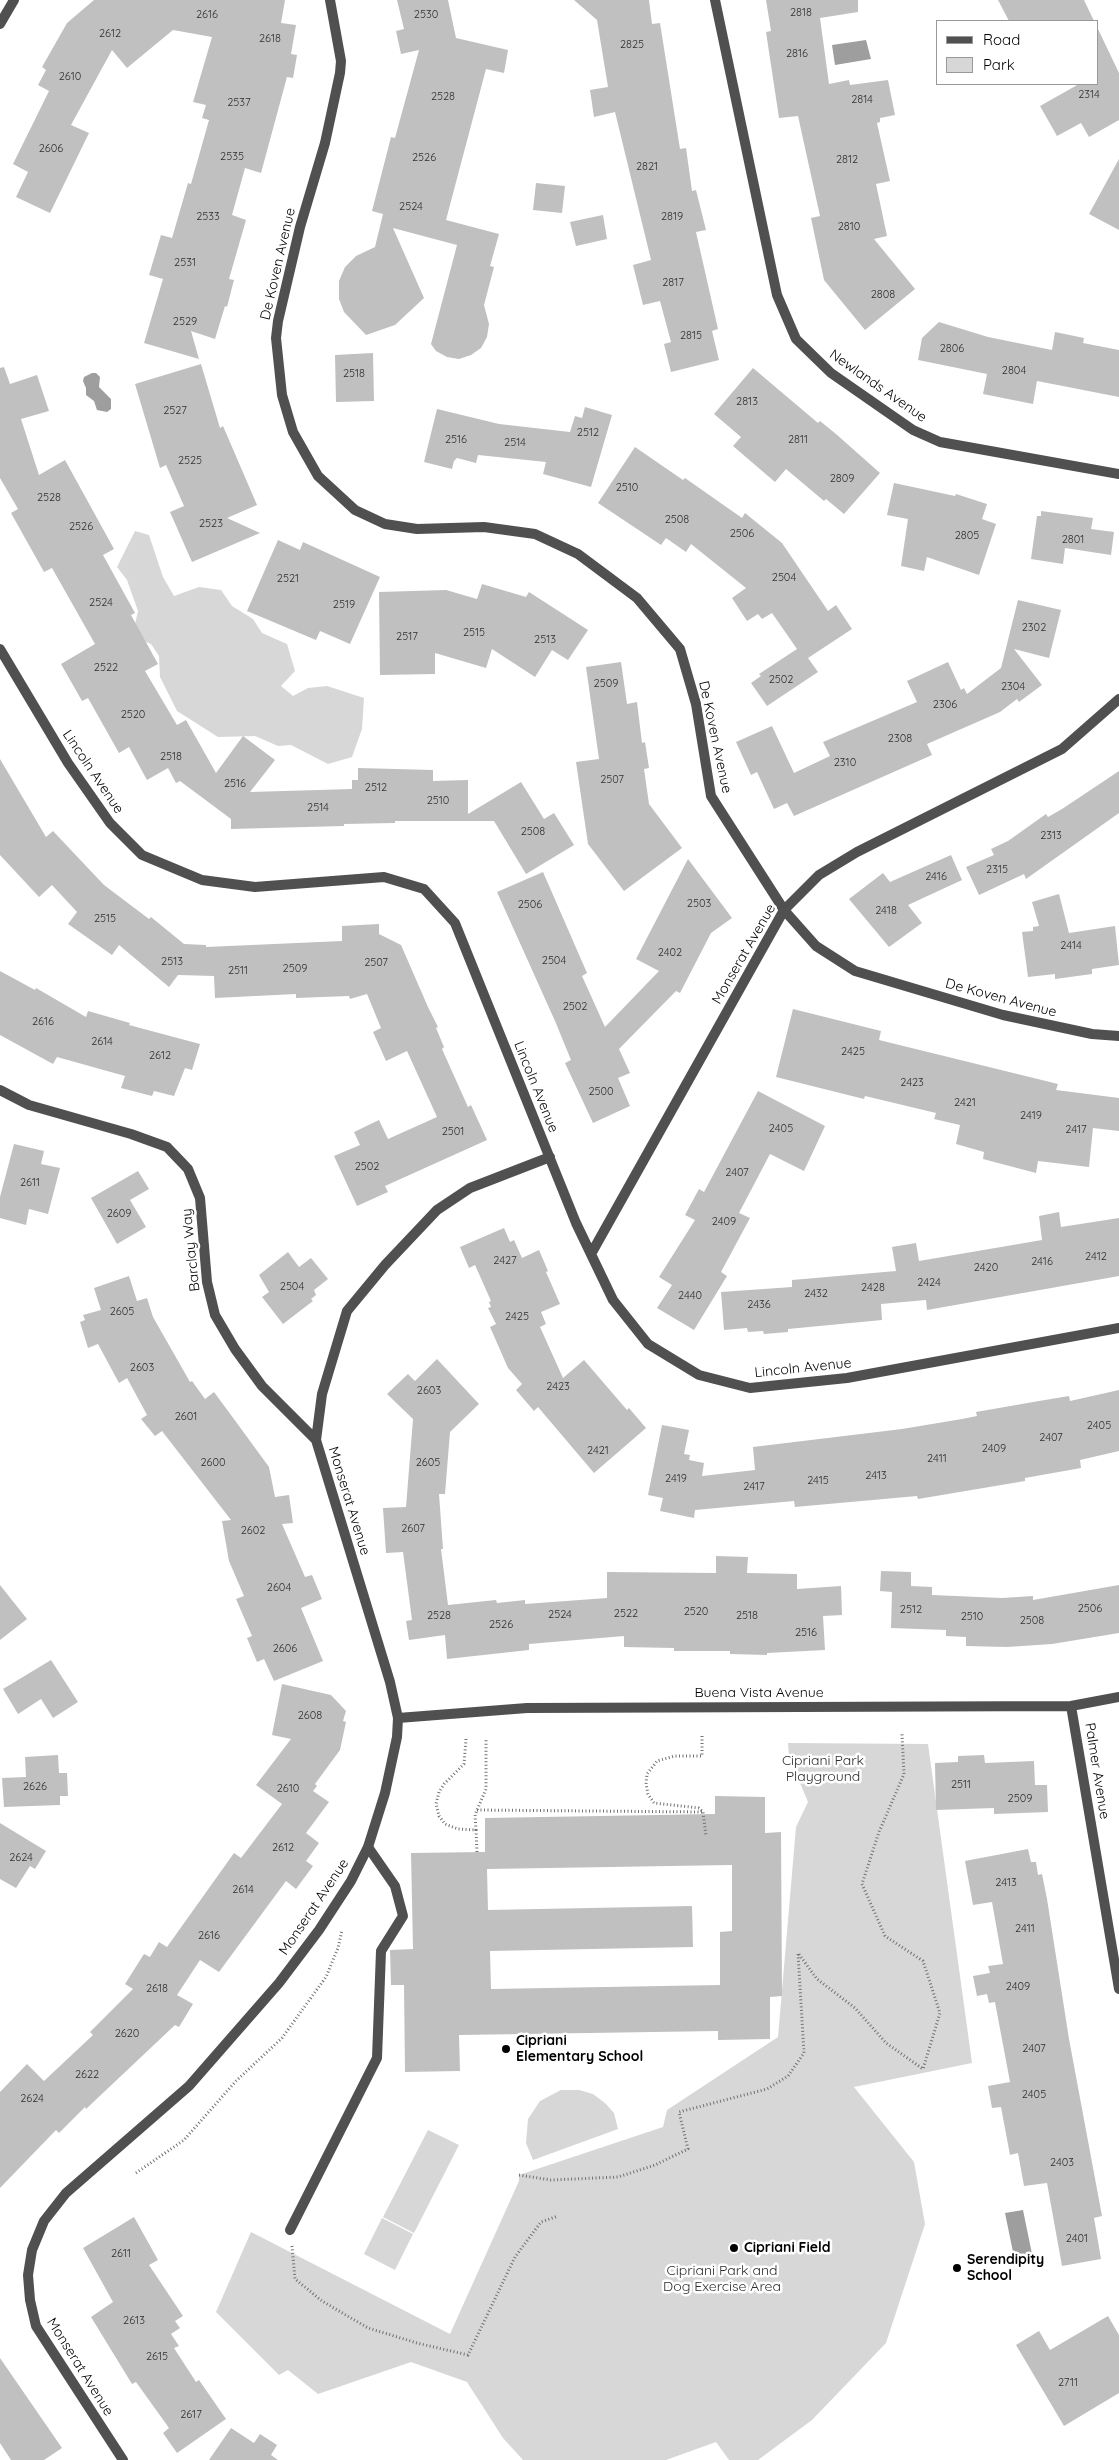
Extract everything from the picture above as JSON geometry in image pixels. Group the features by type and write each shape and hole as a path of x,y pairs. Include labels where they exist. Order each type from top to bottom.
{"street":[{"path":"0,24 14,0"},
{"name":"De Koven Avenue","path":"330,0 341,61 340,73 325,143 296,246 278,321 276,338 282,395 294,432 318,476 355,510 386,524 416,529 484,527 535,534 578,554 638,598 680,648 696,704 711,796 784,910 816,946 855,971 1003,1015 1092,1034 1119,1036"},
{"name":"Newlands Avenue","path":"715,0 777,295 796,339 831,373 913,430 940,442 1119,474"},
{"name":"Lincoln Avenue","path":"0,649 68,763 110,823 142,855 202,880 255,887 384,877 424,888 455,923 550,1157 591,1254 613,1300 648,1344 699,1375 750,1388 846,1378 1119,1328"},
{"name":"Monserat Avenue","path":"591,1254 784,910 819,875 857,852 1062,749 1119,699"},
{"name":"Barclay Way","path":"0,1090 29,1105 131,1134 167,1147 188,1169 200,1198 207,1282 215,1315 235,1349 262,1386 316,1440"},
{"name":"Monserat Avenue","path":"123,2460 36,2326 30,2300 28,2275 32,2250 44,2221 66,2193 189,2086 279,1983 319,1930 351,1881 368,1847 385,1793 397,1737 398,1718 387,1672 316,1440 322,1394 347,1312 385,1265 437,1210 470,1188 550,1157"},
{"name":"Buena Vista Avenue","path":"398,1718 527,1708 1072,1706 1119,1697"},
{"name":"Palmer Avenue","path":"1072,1706 1119,1989"},
{"path":"290,2230 377,2058 382,1951 403,1916 395,1886 368,1847"}],"path":[{"path":"519,2175 551,2180 618,2178 655,2165 688,2149 679,2112 767,2089 788,2076 804,2053 798,1953 817,1979 855,2008 886,2043 922,2068 940,2014 923,1961 885,1936 862,1884 879,1832 904,1774 902,1734"},
{"path":"702,1736 702,1756 675,1756 657,1761 647,1774 646,1784 648,1794 654,1803 698,1808 703,1812 706,1836"},
{"path":"477,1852 477,1810 486,1789 486,1738"},
{"path":"466,1739 464,1764 444,1784 439,1792 436,1804 438,1816 445,1824 458,1829 476,1830"},
{"path":"477,1810 703,1812"},
{"path":"136,2173 184,2140 236,2081 282,2038 326,1977 338,1948 342,1929"},
{"path":"290,2230 295,2279 322,2301 368,2328 417,2343 468,2354 515,2257 541,2222 558,2216"}],"green space":[{"path":"135,531 149,535 163,577 174,596 199,587 221,590 232,606 253,619 262,633 287,644 295,671 281,686 293,696 308,688 327,686 364,698 362,729 352,757 328,764 291,745 278,746 255,736 218,737 177,711 160,677 159,656 151,644 141,640 133,633 138,611 127,580 117,567"},
{"name":"Cipriani Park and Dog Exercise Area","path":"788,1743 928,1744 972,2063 854,2087 914,2162 925,2224 886,2343 812,2420 758,2460 729,2460 716,2442 666,2460 523,2460 503,2438 467,2382 411,2362 318,2394 288,2370 279,2375 216,2312 251,2232 450,2334 519,2181 519,2175 663,2127 667,2110 778,2037 796,1827 808,1802 789,1757"},
{"path":"561,2090 579,2090 593,2094 614,2113 618,2129 533,2160 526,2143 528,2119 540,2101"},
{"path":"428,2130 459,2145 414,2233 383,2217"},
{"path":"382,2218 413,2234 395,2270 364,2254"}],"shaded area":[{"path":"866,40 871,59 835,65 832,45"},
{"path":"96,373 100,377 99,387 111,399 111,409 107,412 97,410 94,401 86,395 84,377"},
{"path":"1023,2210 1032,2254 1014,2257 1005,2213"}],"building":[{"path":"94,0 285,0 281,23 296,25 291,54 297,55 293,78 287,77 261,173 245,168 232,215 246,220 229,279 234,280 227,307 225,306 215,339 191,331 199,359 144,343 163,279 149,275 161,235 172,238 188,183 191,184 209,120 202,118 206,105 193,102 212,37 173,30 127,68 112,50 71,125 89,133 50,213 16,197 28,172 13,164 49,91 38,85 46,70 42,67 67,23"},
{"path":"397,0 448,0 456,38 508,50 504,73 486,69 446,220 499,234 490,266 494,267 484,305 489,324 487,337 481,348 471,355 459,359 447,357 436,351 431,344 457,245 393,228 424,298 395,325 366,335 344,312 339,299 339,281 345,267 356,256 375,247 383,214 372,211 391,137 395,138 419,50 401,54 396,31 404,29"},
{"path":"574,0 649,0 652,24 660,23 680,149 686,148 692,191 696,190 706,230 696,232 718,329 712,331 719,360 671,372 664,344 671,342 660,301 643,305 633,265 651,260 615,112 594,117 590,90 608,87 597,20"},
{"path":"766,0 858,0 858,12 820,18 829,84 849,80 850,85 888,80 895,115 880,118 880,122 877,123 890,181 876,184 887,236 874,239 915,289 865,330 824,280 811,218 820,216 798,116 779,118 766,32 771,31"},
{"path":"998,0 1084,0 1094,20 1008,20"},
{"path":"1099,31 1119,73 1119,120 1089,137 1081,123 1057,136 1040,106 1077,85 1099,85"},
{"path":"1119,159 1119,230 1089,214"},
{"path":"536,183 565,186 562,213 533,210"},
{"path":"603,215 607,239 576,246 570,222"},
{"path":"939,322 988,337 1052,350 1055,332 1084,338 1083,343 1119,350 1119,397 1037,381 1033,404 983,394 987,374 918,360 922,338"},
{"path":"373,353 374,401 336,402 335,355"},
{"path":"201,364 220,428 223,426 257,505 227,518 260,533 192,562 170,512 184,506 166,465 160,468 135,384"},
{"path":"4,367 10,384 37,375 49,411 21,419 39,475 65,460 114,549 103,555 135,613 131,615 158,664 145,671 177,725 186,720 216,773 243,736 275,760 250,792 352,789 352,780 358,780 358,768 433,770 433,781 468,780 468,814 521,782 544,819 554,813 574,845 526,874 494,821 395,821 395,823 344,824 344,826 231,829 231,819 180,781 176,783 168,768 147,780 129,747 119,753 88,698 82,701 61,664 95,644 52,568 44,572 11,513 18,509 0,478 0,368"},
{"path":"753,368 818,423 820,421 836,434 880,473 844,514 826,499 824,501 786,469 775,482 733,446 741,437 714,414"},
{"path":"585,407 612,415 591,487 543,474 546,462 478,455 476,463 457,458 452,469 424,462 437,409 499,424 570,432 575,416 582,418"},
{"path":"635,447 683,480 685,478 742,518 745,513 782,543 828,611 836,605 852,629 808,658 818,672 767,706 751,683 761,676 759,674 797,649 772,613 762,619 758,614 747,621 732,598 746,588 691,544 686,552 666,538 661,545 598,503"},
{"path":"894,483 955,496 956,494 987,504 982,519 996,524 979,575 927,557 924,571 901,566 908,519 887,515"},
{"path":"1041,511 1093,518 1091,529 1114,532 1111,555 1065,548 1063,564 1031,559 1037,516 1041,516"},
{"path":"278,540 300,550 303,542 380,577 350,644 320,631 316,640 247,611"},
{"path":"482,584 526,597 529,592 588,630 568,660 552,650 535,677 492,649 486,668 435,653 435,674 380,675 379,592 446,590 477,599"},
{"path":"1018,600 1061,610 1049,658 1014,649 1042,685 1019,702 1017,699 1000,712 927,744 932,755 794,816 787,803 774,809 757,772 751,775 736,742 772,726 794,773 830,756 823,742 917,702 907,681 948,662 961,690 964,688 967,694 1001,668"},
{"path":"621,662 627,704 637,702 642,743 645,742 649,768 644,769 649,804 682,848 624,891 588,844 576,762 599,759 586,667"},
{"path":"0,759 46,837 53,831 104,885 149,919 151,917 184,944 206,945 206,947 342,941 342,926 379,924 379,934 401,945 438,1027 436,1028 444,1047 442,1049 468,1107 471,1105 487,1140 385,1186 388,1192 357,1206 334,1156 360,1145 354,1132 379,1120 388,1139 437,1117 407,1051 386,1061 373,1032 381,1028 367,994 350,999 349,996 296,998 296,994 215,998 214,976 178,975 169,987 119,945 112,955 68,924 77,912 52,885 39,897 0,855"},
{"path":"1119,771 1119,813 1026,879 1024,874 979,895 966,867 994,855 991,849 1008,841 1046,814 1048,817 1062,809"},
{"path":"951,855 962,880 908,905 922,923 889,947 849,899 883,873 890,882"},
{"path":"688,859 732,918 711,933 680,993 676,991 619,1049 630,1073 618,1078 630,1106 593,1123 565,1063 571,1060 555,1021 497,892 543,872 587,973 582,976 605,1027 659,971 636,959"},
{"path":"1059,894 1069,933 1115,926 1119,965 1092,969 1092,974 1055,979 1055,974 1028,977 1022,932 1033,931 1033,927 1039,926 1032,902"},
{"path":"0,971 35,990 36,988 86,1017 88,1011 130,1023 129,1025 200,1044 192,1070 185,1068 174,1096 154,1091 152,1096 121,1088 125,1076 57,1057 53,1064 0,1035"},
{"path":"793,1009 881,1031 879,1040 1058,1084 1056,1090 1119,1098 1119,1131 1093,1128 1089,1167 1038,1161 1036,1173 983,1159 984,1152 956,1144 960,1125 934,1119 936,1113 865,1096 864,1099 776,1077"},
{"path":"758,1091 825,1126 804,1171 770,1154 739,1213 750,1218 721,1272 727,1276 694,1330 657,1308 672,1285 659,1277 695,1220 685,1215 699,1189 704,1192"},
{"path":"14,1144 44,1151 41,1164 60,1168 48,1214 29,1209 26,1225 0,1218 0,1197"},
{"path":"138,1171 149,1189 130,1200 146,1227 117,1244 91,1198"},
{"path":"1059,1212 1061,1227 1119,1218 1119,1276 927,1310 926,1300 881,1304 882,1320 788,1329 788,1332 764,1334 763,1331 748,1332 747,1328 724,1330 721,1292 792,1287 792,1280 896,1271 892,1247 916,1243 919,1261 1042,1240 1039,1216"},
{"path":"504,1228 510,1242 514,1240 522,1258 539,1250 548,1271 546,1272 560,1304 541,1312 546,1324 540,1327 563,1378 584,1360 627,1410 629,1408 646,1428 594,1473 538,1407 534,1411 516,1390 522,1384 508,1368 490,1327 496,1324 488,1308 491,1307 489,1302 491,1301 475,1265 469,1268 460,1247"},
{"path":"288,1252 299,1267 311,1258 328,1279 314,1290 316,1295 311,1299 313,1301 283,1324 262,1297 269,1292 259,1275"},
{"path":"129,1276 137,1301 147,1298 153,1317 190,1382 192,1381 205,1399 214,1392 269,1467 275,1497 289,1495 293,1523 282,1524 305,1577 312,1575 322,1599 301,1608 323,1661 274,1681 264,1659 257,1662 247,1638 252,1636 236,1599 244,1596 229,1561 222,1521 231,1520 162,1431 155,1436 141,1419 147,1415 127,1378 119,1383 98,1344 88,1348 80,1322 85,1320 83,1315 101,1310 94,1288"},
{"path":"437,1359 479,1404 450,1432 445,1494 439,1494 443,1549 441,1549 448,1605 496,1600 497,1603 525,1600 525,1604 607,1598 607,1572 716,1573 716,1556 748,1557 747,1573 797,1574 797,1589 841,1586 842,1615 823,1616 825,1650 767,1653 767,1655 730,1654 730,1651 674,1651 674,1648 624,1647 624,1636 529,1644 529,1650 447,1659 445,1635 409,1640 406,1621 412,1620 403,1552 386,1553 383,1508 406,1507 413,1419 387,1394 408,1374 415,1381"},
{"path":"1119,1390 1119,1451 1080,1460 1081,1468 1025,1478 1025,1481 918,1499 917,1496 795,1507 794,1501 695,1510 694,1518 660,1511 663,1498 648,1495 662,1425 689,1430 684,1454 690,1455 689,1460 704,1463 702,1476 755,1470 753,1447 902,1429 977,1416 976,1412 1069,1396 1070,1401"},
{"path":"881,1571 911,1572 911,1586 932,1587 932,1595 1002,1598 1033,1596 1033,1600 1119,1585 1119,1633 1052,1644 1007,1647 966,1646 966,1637 946,1636 946,1630 891,1628 892,1592 880,1591"},
{"path":"0,1585 27,1619 0,1640"},
{"path":"51,1660 78,1702 53,1718 41,1699 18,1714 3,1689"},
{"path":"282,1684 331,1695 346,1711 343,1721 346,1722 340,1750 315,1784 317,1786 313,1791 329,1802 306,1833 319,1843 306,1861 313,1866 296,1889 286,1881 219,1972 200,1960 177,1995 193,2004 179,2027 175,2025 59,2133 56,2130 0,2188 0,2092 27,2064 44,2081 93,2035 90,2032 133,1989 125,1984 144,1954 150,1957 159,1942 167,1947 234,1853 241,1858 282,1804 256,1785 291,1739 272,1735"},
{"path":"58,1755 59,1773 67,1773 68,1796 60,1796 60,1805 4,1807 2,1778 26,1777 25,1757"},
{"path":"984,1755 985,1763 1034,1761 1035,1785 1047,1785 1048,1812 994,1814 994,1808 936,1810 935,1763 958,1762 958,1756"},
{"path":"715,1796 765,1797 765,1833 781,1832 782,1996 770,1997 770,2039 718,2040 718,2031 459,2035 460,2071 405,2072 404,1985 391,1985 390,1950 413,1949 411,1853 485,1852 485,1818 715,1814","holes":["732,1865 732,1931 720,1932 720,1985 491,1989 490,1951 693,1947 692,1906 488,1910 487,1869"]},
{"path":"0,1823 46,1851 35,1869 30,1866 16,1888 0,1879"},
{"path":"1028,1849 1031,1862 1036,1862 1038,1875 1042,1874 1069,2039 1102,2216 1094,2218 1101,2259 1062,2266 1047,2183 1024,2186 1018,2153 1010,2155 1001,2107 992,2108 988,2086 1010,2082 995,2002 989,2003 987,1994 977,1996 973,1976 990,1973 988,1966 1003,1964 992,1902 973,1905 965,1861"},
{"path":"134,2217 158,2260 149,2265 183,2316 175,2321 180,2328 171,2334 179,2346 174,2348 196,2382 199,2380 226,2419 177,2453 163,2433 169,2428 136,2382 132,2384 91,2317 113,2302 83,2248"},
{"path":"1108,2316 1119,2335 1119,2393 1064,2426 1016,2345 1039,2331 1050,2350"},
{"path":"0,2358 62,2448 44,2460 11,2460 0,2443"},
{"path":"231,2428 254,2443 260,2434 277,2445 271,2455 278,2460 209,2460"}],"place":[{"name":"Cipriani Elementary School","path":"506,2049"},
{"name":"Cipriani Field","path":"734,2248"},
{"name":"Serendipity School","path":"957,2268"}],"park label":[{"name":"Cipriani Park Playground","path":"823,1769"}]}
